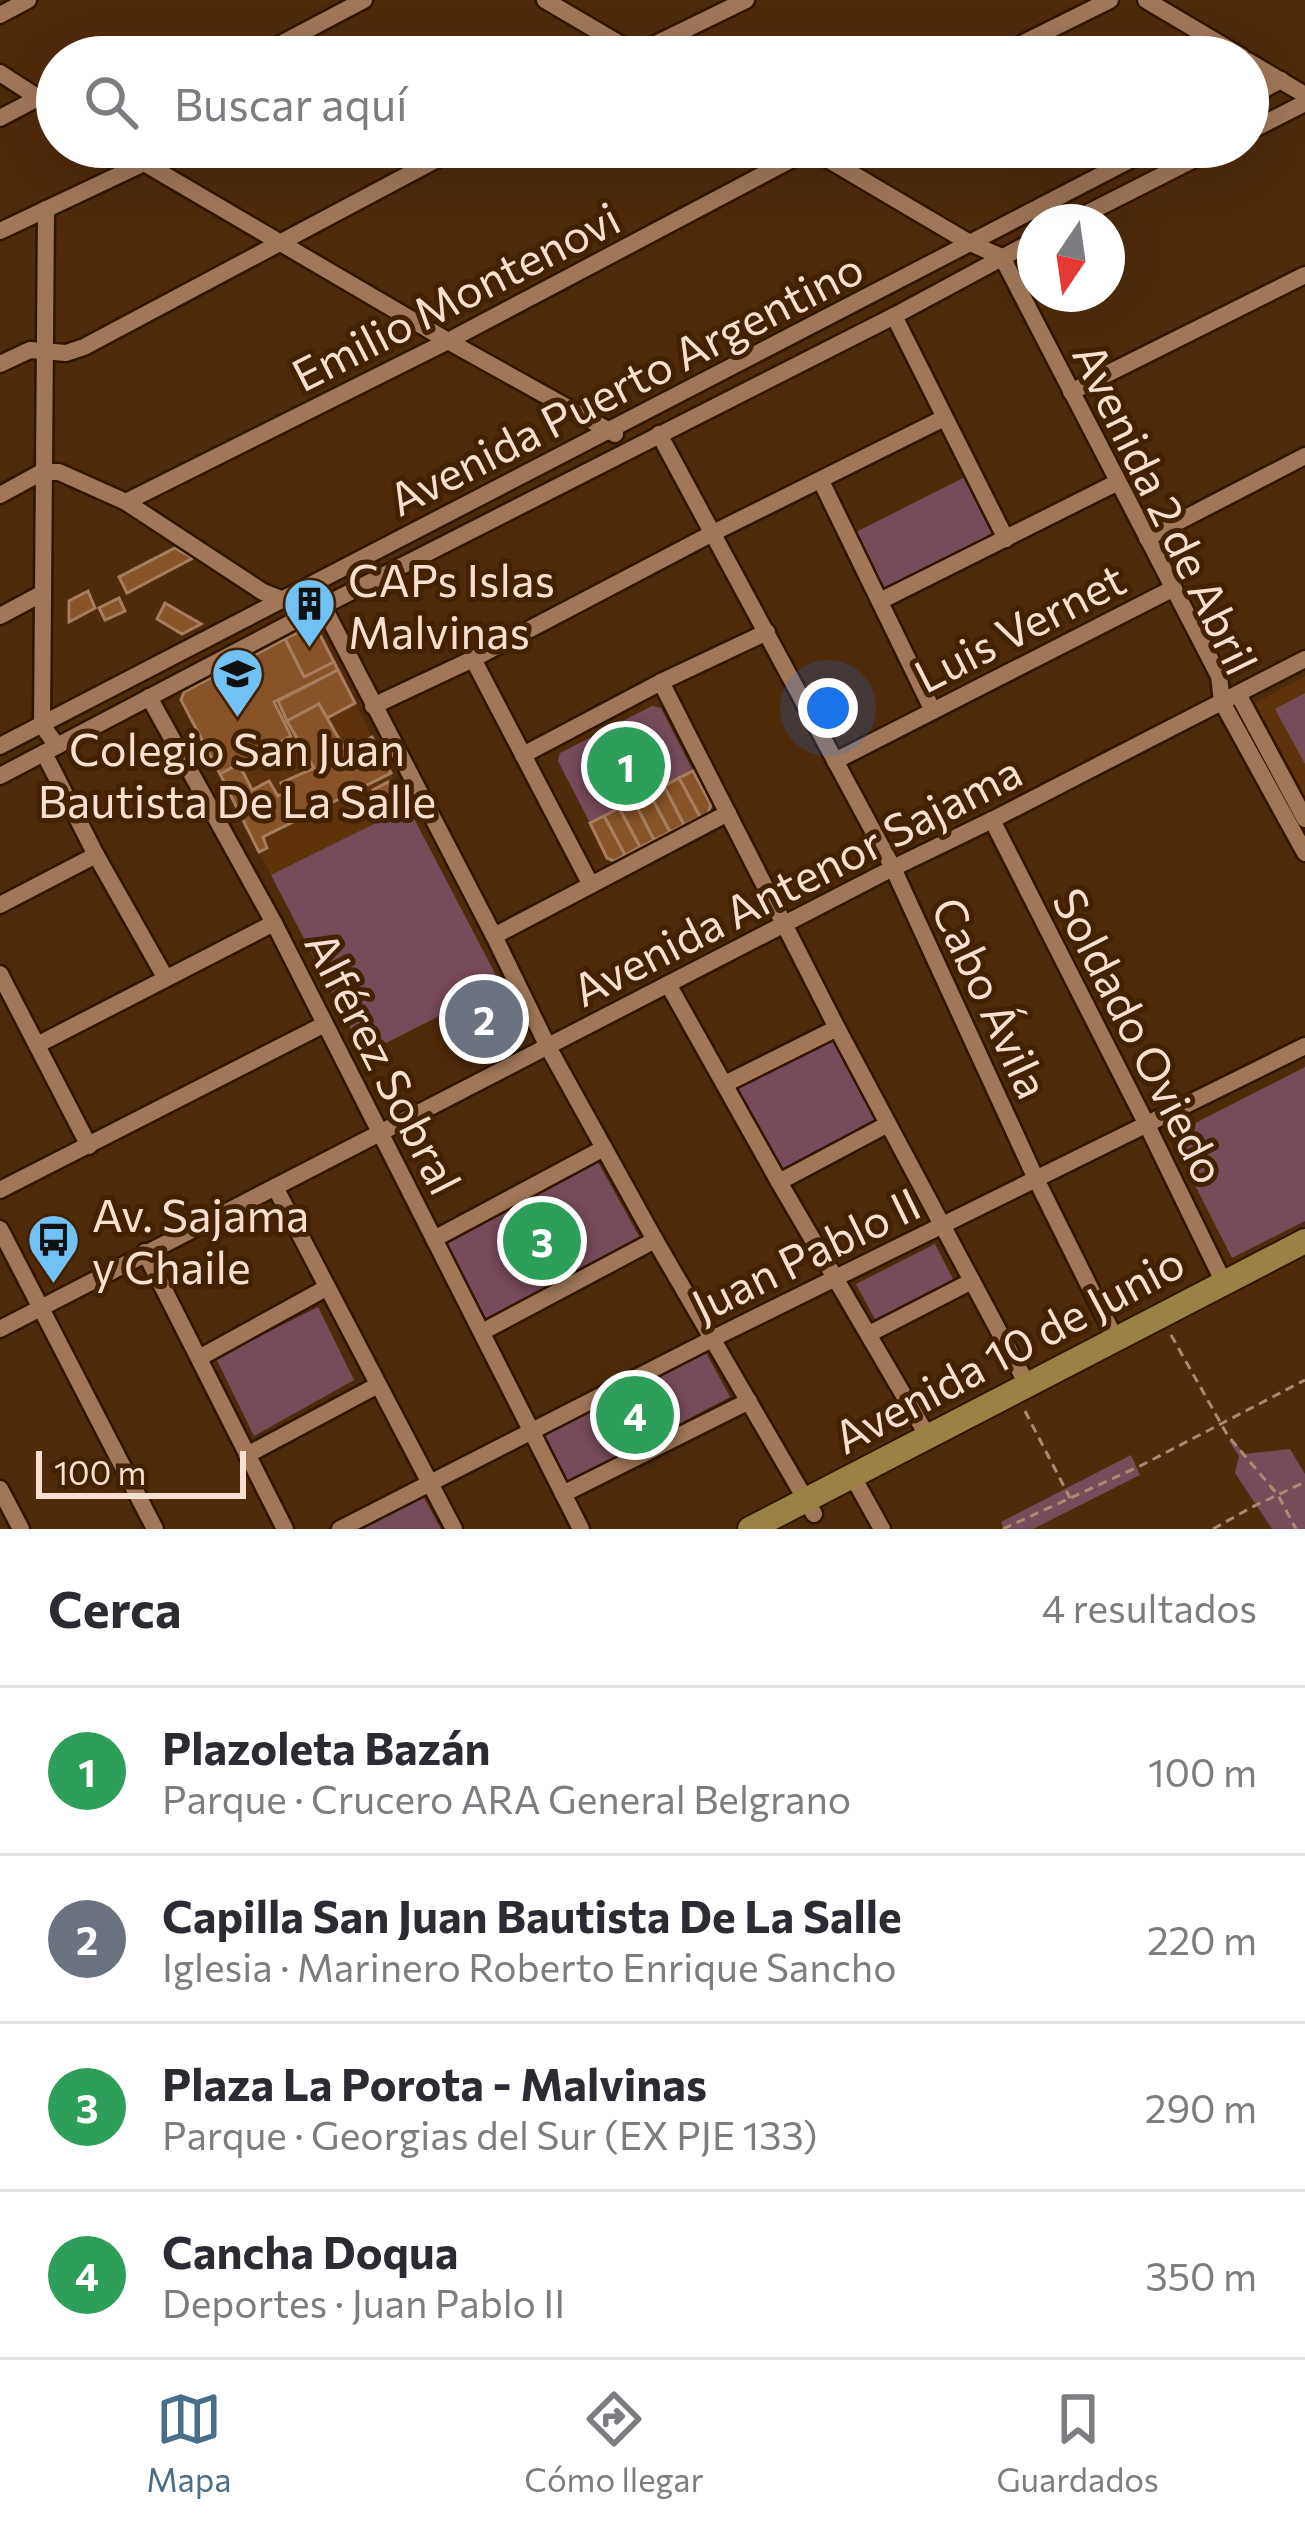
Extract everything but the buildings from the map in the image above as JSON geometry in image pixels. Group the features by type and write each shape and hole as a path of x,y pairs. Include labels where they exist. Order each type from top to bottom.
{"street":[{"path":"0,14 28,0"},
{"path":"296,36 364,0"},
{"path":"545,0 604,36"},
{"path":"675,36 746,0"},
{"path":"1037,36 1110,0"},
{"path":"1146,0 1206,36"},
{"path":"1269,73 1305,99 1269,120"},
{"path":"0,74 36,97"},
{"path":"1269,87 1281,80"},
{"path":"0,118 36,99"},
{"path":"0,232 133,168"},
{"path":"153,168 610,430 632,448"},
{"path":"0,364 30,350 66,352 84,347 420,168"},
{"name":"Emilio Montenovi","path":"126,502 448,341 773,168"},
{"path":"845,168 1002,257"},
{"name":"Avenida Puerto Argentino","path":"0,746 1115,168"},
{"path":"1106,204 1177,168"},
{"path":"46,209 42,724 96,855 165,977"},
{"name":"Avenida Puerto Argentino","path":"0,776 1017,249"},
{"name":"Avenida 2 de Abril","path":"1002,257 1305,853"},
{"path":"1071,392 1305,275"},
{"path":"894,316 1006,539"},
{"path":"373,706 944,418"},
{"name":"Cabo Ávila","path":"659,434 892,868 1116,1340"},
{"path":"1147,538 1305,457"},
{"path":"0,495 42,472 59,472 126,502 263,592 294,604 299,619"},
{"path":"821,481 933,711"},
{"path":"880,601 1118,482"},
{"name":"Luis Vernet","path":"835,761 1172,589"},
{"path":"0,616 43,593"},
{"path":"323,606 548,1047 810,1507"},
{"path":"524,755 767,632"},
{"path":"473,659 591,885"},
{"name":"Avenida Antenor Sajama","path":"0,1329 1305,659"},
{"path":"661,682 972,1281 1024,1394"},
{"name":"Alférez Sobral","path":"149,697 274,923 580,1529"},
{"name":"Avenida 2 de Abril","path":"1230,698 1305,819"},
{"path":"494,936 728,813"},
{"name":"Soldado Oviedo","path":"992,820 1224,1283"},
{"path":"0,905 96,855"},
{"path":"37,1045 274,923"},
{"path":"0,974 89,1146"},
{"path":"668,984 927,1435"},
{"path":"0,1190 325,1024"},
{"path":"724,1084 837,1028"},
{"name":"Juan Pablo II","path":"340,1529 1305,1046"},
{"path":"779,1182 888,1124"},
{"path":"434,1239 604,1148"},
{"path":"275,1187 454,1529"},
{"path":"0,1229 155,1529"},
{"path":"482,1331 655,1240"},
{"name":"Avenida 10 de Junio","path":"750,1529 857,1484 1305,1241"},
{"path":"146,1252 285,1529"},
{"name":"Avenida 10 de Junio","path":"857,1484 927,1435 1168,1329 1305,1259"},
{"path":"869,1334 972,1281"},
{"path":"199,1358 326,1288"},
{"path":"247,1455 378,1385"},
{"path":"563,1494 749,1401"},
{"path":"857,1484 882,1529"},
{"path":"0,1489 12,1523"},
{"name":"Avenida 10 de Junio","path":"785,1529 810,1507"}],"path":[{"path":"1168,1329 1228,1436 1278,1495 1296,1529"},
{"path":"1006,1528 1142,1465 1305,1380"},
{"path":"1024,1394 1070,1498"},
{"path":"1213,1529 1305,1482"}],"shaded area":[{"path":"967,476 997,534 883,590 854,533"},
{"path":"338,670 408,807 271,875 220,774 290,736 274,702"},
{"path":"1305,676 1305,796 1255,703"},
{"path":"1305,693 1305,764 1275,709"},
{"path":"652,706 661,708 693,771 590,823 558,761 560,753"},
{"path":"408,807 501,985 364,1054 271,875"},
{"path":"833,1037 877,1124 782,1173 735,1087"},
{"path":"1305,1067 1305,1221 1232,1258 1170,1136"},
{"path":"598,1162 640,1238 484,1319 445,1245"},
{"path":"935,1244 954,1281 876,1321 856,1284"},
{"path":"318,1307 354,1380 254,1436 216,1358"},
{"path":"704,1349 730,1397 567,1483 541,1434"},
{"path":"1233,1439 1244,1454 1290,1449 1305,1474 1305,1529 1272,1529 1235,1473 1239,1456 1229,1441"},
{"path":"1131,1455 1140,1475 1033,1529 1004,1529 1001,1522"},
{"path":"423,1496 441,1529 363,1529"}],"place":[{"name":"CAPs Islas Malvinas","path":"309,650"},
{"name":"Colegio San Juan Bautista De La Salle","path":"237,719"},
{"name":"Plazoleta Bazán","path":"626,766"},
{"name":"Capilla San Juan Bautista De La Salle","path":"484,1019"},
{"name":"Plaza La Porota - Malvinas","path":"542,1241"},
{"name":"Av. Sajama y Chaile","path":"53,1285"},
{"name":"Cancha Doqua","path":"635,1415"}]}
